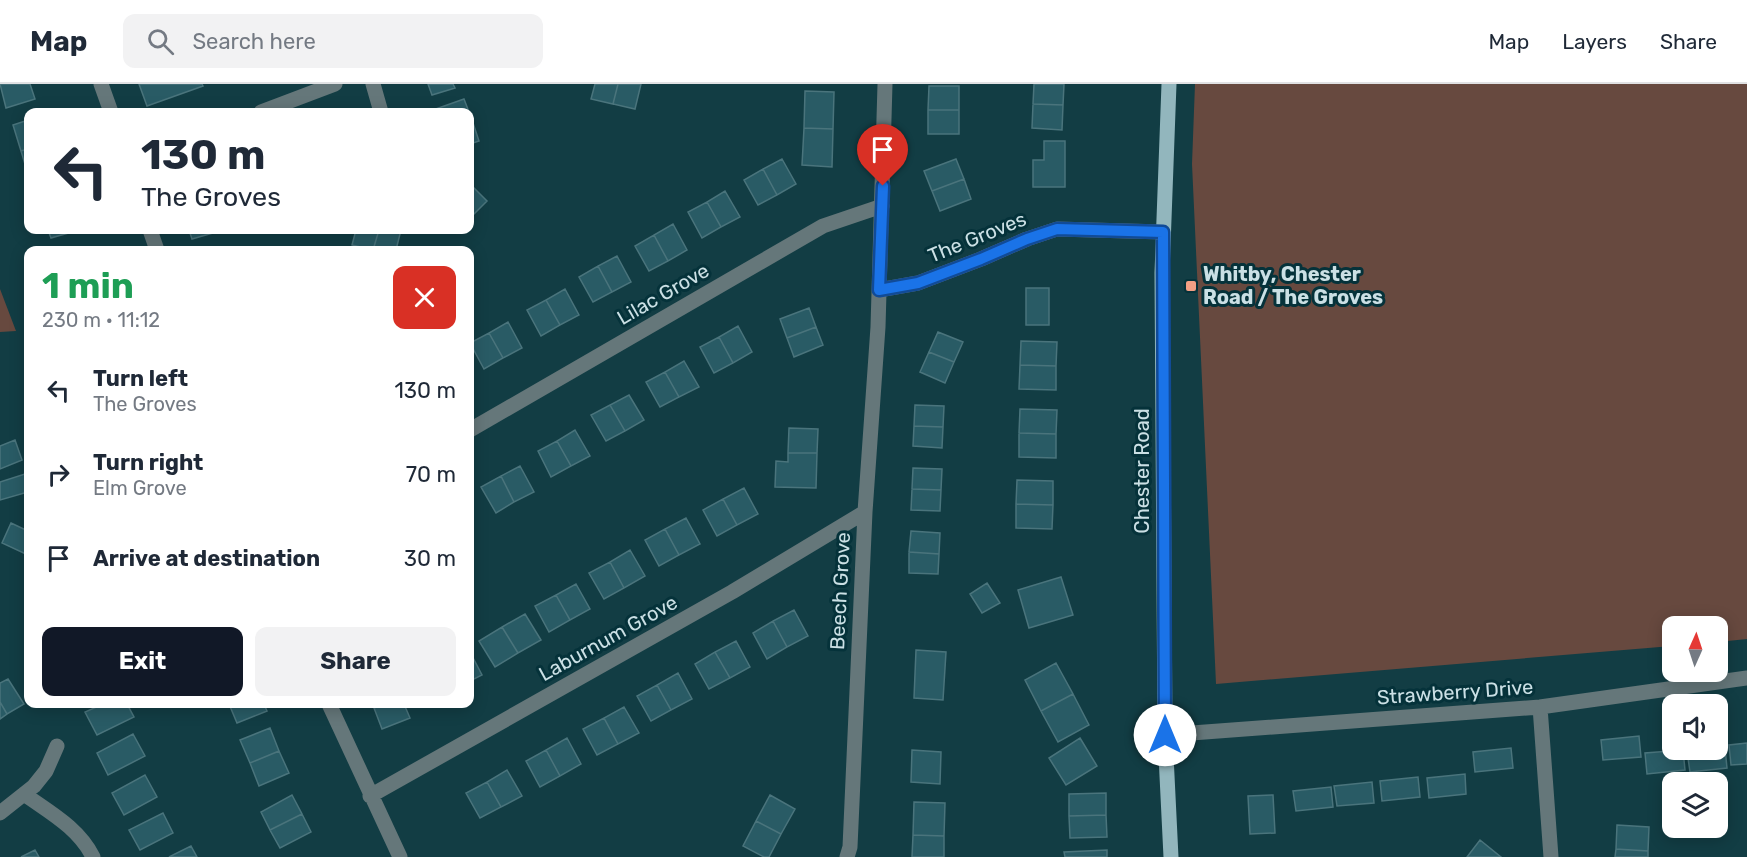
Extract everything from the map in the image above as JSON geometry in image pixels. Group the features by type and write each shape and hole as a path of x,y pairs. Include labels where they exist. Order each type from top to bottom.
{"main road":[{"name":"Chester Road","path":"1168,84 1163,232 1165,735 1171,857"}],"street":[{"path":"101,84 110,108"},
{"path":"272,108 335,84"},
{"path":"373,84 380,108"},
{"name":"Beech Grove","path":"847,857 865,512 878,327 885,84"},
{"name":"Lilac Grove","path":"474,428 823,226 882,206"},
{"name":"The Groves","path":"879,290 918,283 1057,229 1163,232"},
{"name":"Laburnum Grove","path":"370,796 732,592 865,512"},
{"name":"Strawberry Drive","path":"1165,735 1540,707 1747,678"},
{"path":"1540,707 1552,839 1551,857"},
{"path":"331,708 400,857"},
{"path":"0,813 34,786 46,771 57,747"},
{"path":"24,794 66,824 87,844 93,857"}],"shaded area":[{"path":"1195,84 1747,84 1747,639 1728,641 1728,616 1662,616 1662,647 1216,684 1192,164"},
{"path":"0,289 16,331 0,332"}],"building":[{"path":"0,84 30,84 35,99 6,108"},
{"path":"139,84 202,84 203,86 147,106"},
{"path":"428,84 453,84 455,88 432,95"},
{"path":"595,84 618,84 613,104 591,99"},
{"path":"618,84 641,84 635,109 613,104"},
{"path":"1034,84 1064,84 1063,105 1033,104"},
{"path":"929,86 959,86 959,110 928,110"},
{"path":"805,91 834,92 833,129 804,128"},
{"path":"464,99 467,108 439,108"},
{"path":"1033,104 1063,105 1062,130 1032,128"},
{"path":"928,110 959,110 959,134 928,134"},
{"path":"24,121 24,150 21,151 13,125"},
{"path":"474,126 479,141 474,143"},
{"path":"804,128 833,129 832,167 802,165"},
{"path":"1044,141 1065,141 1065,187 1033,187 1033,160 1044,160"},
{"path":"782,159 796,184 777,195 763,169"},
{"path":"956,159 964,179 932,191 924,171"},
{"path":"763,169 777,195 758,205 744,180"},
{"path":"964,179 971,199 940,211 932,191"},
{"path":"474,188 487,201 474,214"},
{"path":"725,191 740,217 721,227 707,202"},
{"path":"707,202 721,227 702,238 688,212"},
{"path":"673,224 687,250 668,261 654,235"},
{"path":"50,234 65,234 51,238"},
{"path":"190,234 210,234 192,239"},
{"path":"355,234 378,234 374,246 352,245"},
{"path":"378,234 400,234 397,246 374,246"},
{"path":"654,235 668,261 649,271 635,246"},
{"path":"617,256 631,282 612,292 598,266"},
{"path":"598,266 612,292 593,302 579,277"},
{"path":"1026,288 1049,288 1049,325 1026,325"},
{"path":"565,289 579,315 560,325 546,300"},
{"path":"546,300 560,325 541,336 527,310"},
{"path":"809,308 816,327 787,338 780,319"},
{"path":"508,322 522,348 503,358 489,333"},
{"path":"738,326 752,352 733,363 719,337"},
{"path":"816,327 823,345 794,357 787,338"},
{"path":"938,332 963,342 954,362 929,352"},
{"path":"489,333 503,358 484,369 474,350 474,341"},
{"path":"719,337 733,363 714,373 700,347"},
{"path":"1021,341 1057,342 1056,366 1020,365"},
{"path":"929,352 954,362 945,383 920,372"},
{"path":"684,361 699,387 679,397 665,372"},
{"path":"1020,365 1056,366 1056,390 1019,389"},
{"path":"665,372 679,397 660,407 646,382"},
{"path":"629,395 644,420 625,431 610,405"},
{"path":"610,405 625,431 606,441 591,415"},
{"path":"915,405 944,406 943,427 914,426"},
{"path":"1020,409 1057,410 1056,434 1019,433"},
{"path":"914,426 943,427 942,448 913,446"},
{"path":"789,428 818,429 817,453 788,453"},
{"path":"575,430 590,456 571,466 557,441"},
{"path":"1019,433 1056,434 1056,458 1019,457"},
{"path":"15,440 22,460 0,469 0,446"},
{"path":"557,441 571,466 551,477 538,451"},
{"path":"788,453 817,453 816,488 775,487 776,461 788,462"},
{"path":"520,466 534,492 514,502 501,476"},
{"path":"913,468 942,469 941,490 912,489"},
{"path":"24,474 24,493 0,500 0,482"},
{"path":"501,476 514,502 496,513 481,487"},
{"path":"1017,480 1053,481 1053,505 1016,504"},
{"path":"744,488 758,514 737,525 723,499"},
{"path":"912,489 941,490 940,511 911,510"},
{"path":"723,499 737,525 717,536 703,510"},
{"path":"1016,504 1053,505 1052,529 1016,528"},
{"path":"686,518 700,544 679,555 665,529"},
{"path":"11,523 24,529 24,553 2,543"},
{"path":"665,529 679,555 659,566 645,540"},
{"path":"911,531 940,533 939,554 909,552"},
{"path":"630,550 645,576 624,588 610,562"},
{"path":"909,552 939,554 938,574 909,573"},
{"path":"610,562 624,588 604,599 589,573"},
{"path":"1061,577 1073,615 1029,628 1018,590"},
{"path":"987,583 1000,603 982,613 970,594"},
{"path":"576,584 590,609 570,620 556,595"},
{"path":"556,595 570,620 549,632 535,606"},
{"path":"794,610 808,636 787,647 773,621"},
{"path":"525,614 541,640 518,653 502,627"},
{"path":"773,621 787,647 767,659 753,633"},
{"path":"502,627 518,653 495,667 479,641"},
{"path":"736,641 750,667 730,678 715,652"},
{"path":"916,650 946,652 943,700 914,698"},
{"path":"715,652 730,678 709,689 695,664"},
{"path":"474,660 482,675 474,679"},
{"path":"1056,663 1073,694 1041,711 1025,680"},
{"path":"678,673 692,699 671,710 657,685"},
{"path":"8,679 24,704 7,714 0,702 0,683"},
{"path":"657,685 671,710 651,721 637,696"},
{"path":"1073,694 1089,725 1058,742 1041,711"},
{"path":"0,702 7,714 0,719"},
{"path":"624,707 639,733 618,744 604,718"},
{"path":"94,708 129,708 134,717 97,735 85,712"},
{"path":"231,708 266,708 267,711 237,723"},
{"path":"374,708 406,708 410,718 382,729"},
{"path":"604,718 618,744 597,755 583,729"},
{"path":"270,728 279,751 250,763 240,740"},
{"path":"133,734 145,756 108,775 97,753"},
{"path":"1639,736 1641,757 1603,760 1601,740"},
{"path":"567,738 581,764 560,776 546,750"},
{"path":"1080,738 1097,766 1066,785 1049,758"},
{"path":"1747,743 1747,764 1731,765 1729,745"},
{"path":"1511,748 1513,768 1475,772 1473,752"},
{"path":"546,750 560,776 540,787 526,761"},
{"path":"912,750 941,752 940,784 911,782"},
{"path":"279,751 289,773 259,786 250,763"},
{"path":"1662,752 1662,760 1684,760 1685,770 1647,774 1645,753"},
{"path":"1688,760 1726,760 1727,768 1690,772"},
{"path":"507,770 522,796 501,807 487,782"},
{"path":"1465,774 1466,794 1429,798 1427,778"},
{"path":"145,775 157,797 124,815 112,793"},
{"path":"1418,777 1420,797 1382,801 1380,781"},
{"path":"487,782 501,807 480,818 466,793"},
{"path":"1372,782 1374,803 1337,806 1334,786"},
{"path":"1331,787 1333,807 1296,811 1293,791"},
{"path":"1106,793 1106,815 1069,816 1069,794"},
{"path":"292,795 302,814 270,830 261,812"},
{"path":"770,795 795,809 781,834 756,821"},
{"path":"1273,795 1275,833 1250,834 1248,796"},
{"path":"914,802 945,803 944,836 913,835"},
{"path":"163,813 173,833 140,850 129,830"},
{"path":"302,814 311,832 280,848 270,830"},
{"path":"1106,815 1107,837 1070,838 1069,816"},
{"path":"756,821 781,834 769,857 764,857 743,846"},
{"path":"1617,825 1649,827 1648,851 1616,849"},
{"path":"913,835 944,836 944,857 912,857"},
{"path":"1480,840 1501,857 1467,857"},
{"path":"191,846 197,857 169,857"},
{"path":"1616,849 1648,851 1648,857 1615,857"},
{"path":"35,850 39,857 21,857"},
{"path":"1107,850 1107,857 1065,857 1064,852"}],"place":[{"name":"Whitby, Chester Road / The Groves","path":"1191,286"}],"route":[{"path":"883,186 879,290 918,283 1057,229 1163,232 1165,735"}]}
